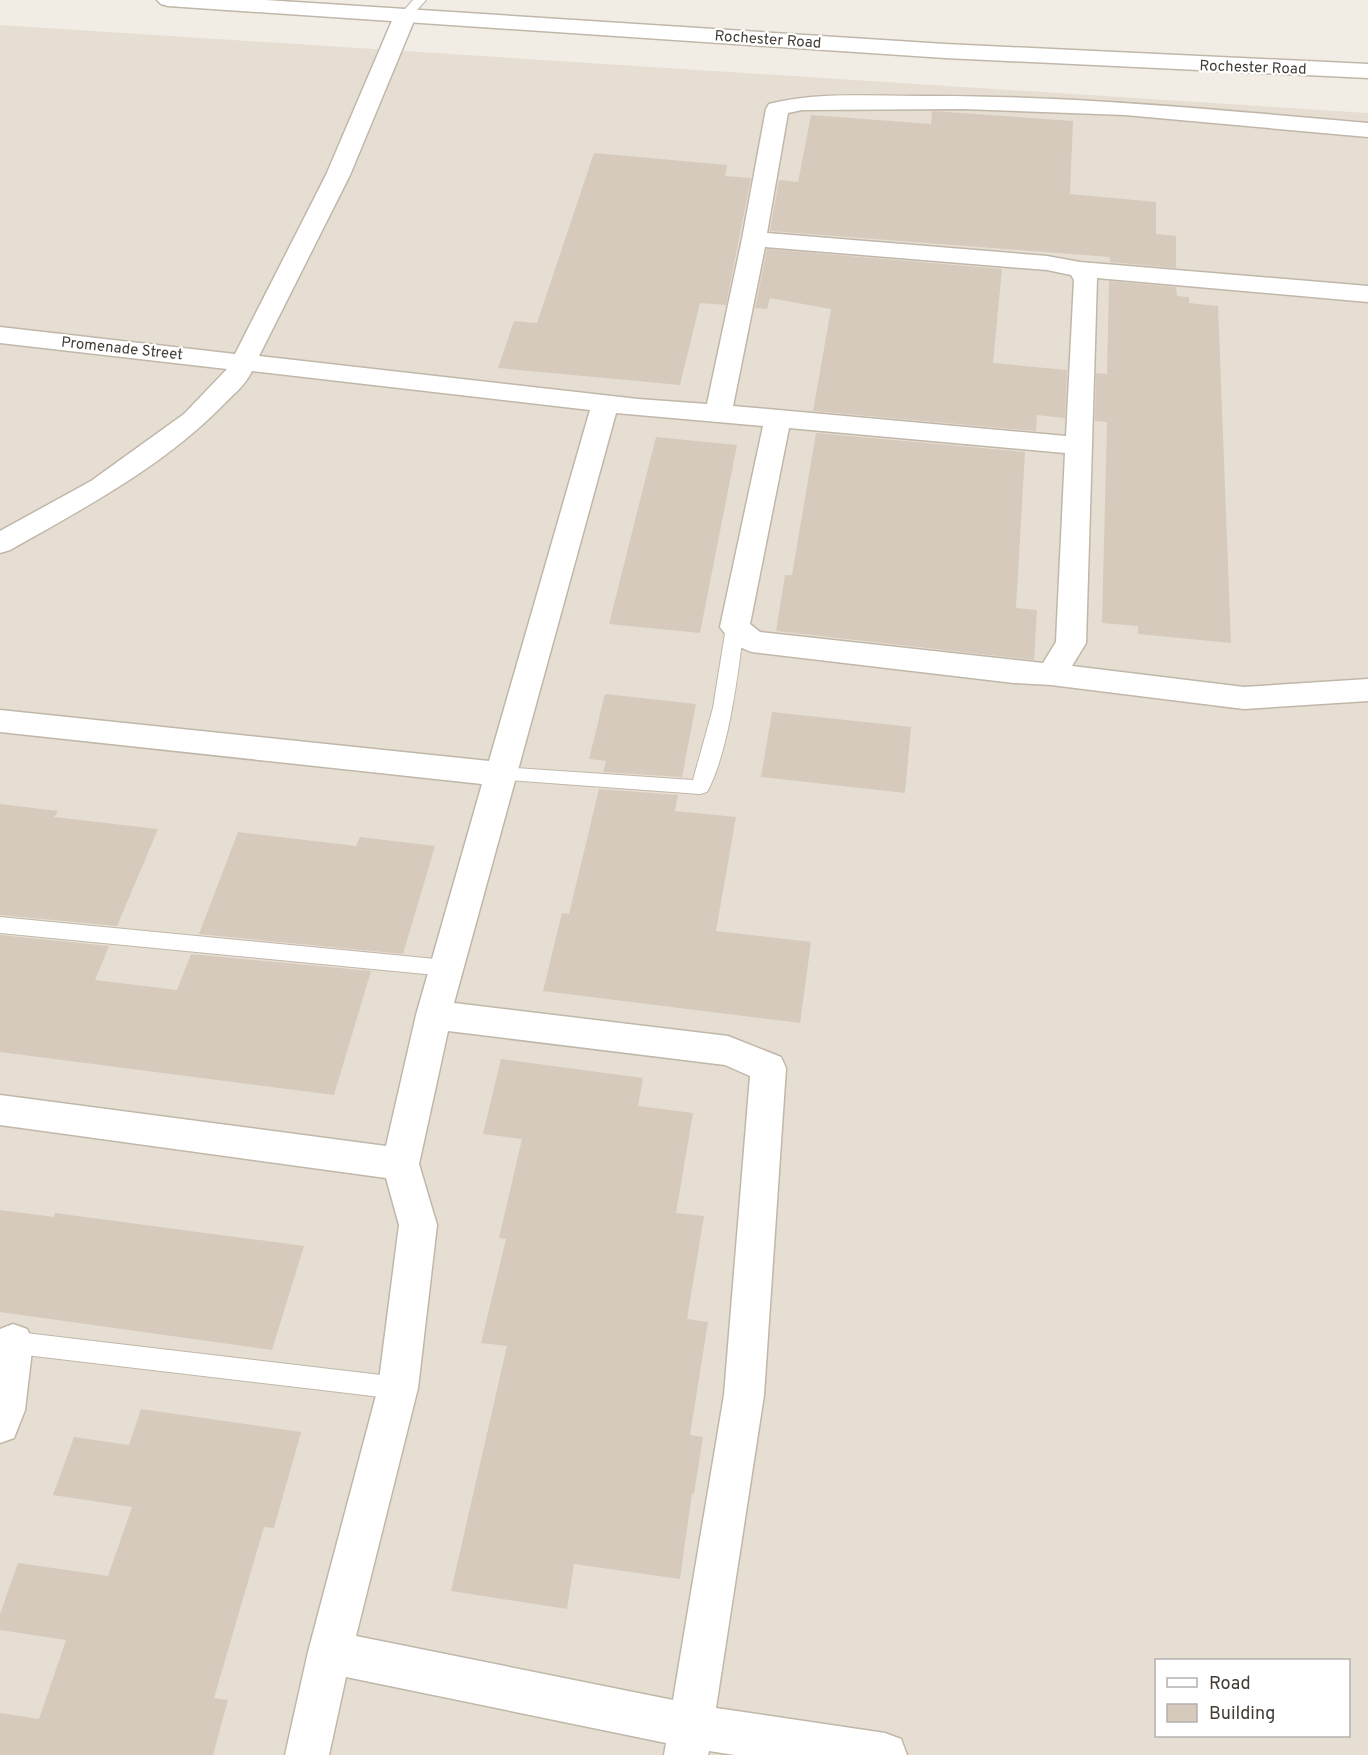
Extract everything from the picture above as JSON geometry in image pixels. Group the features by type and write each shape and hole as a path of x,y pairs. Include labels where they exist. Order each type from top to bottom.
{"street":[{"name":"Rochester Road","path":"168,0 412,8 957,52 1368,71"},
{"path":"0,543 101,487 194,420 237,375 338,175 412,8"},
{"path":"718,413 754,239 777,109 802,103 963,102 1125,108 1368,130"},
{"path":"754,239 1047,263 1080,269 1368,294"},
{"path":"1051,674 1071,643 1086,280 1080,269"},
{"name":"Promenade Street","path":"0,335 604,403 1079,446"},
{"path":"307,1755 330,1652 398,1388 418,1225 401,1164 433,1015 604,403"},
{"path":"778,419 735,627 752,642 1014,672 1051,674 1244,698 1368,690"},
{"path":"0,721 500,774"},
{"path":"433,1015 728,1051 768,1068 744,1395 688,1741"},
{"path":"0,1110 401,1164"},
{"path":"0,1424 5,1410 7,1342"},
{"path":"330,1652 688,1741 885,1755"}],"lane":[{"path":"500,774 700,787 716,743 732,663 735,627"},
{"path":"0,925 446,968"},
{"path":"7,1342 398,1388"}],"shaded area":[{"path":"0,25 1368,113 1368,1755 0,1755"}],"building":[{"path":"932,111 1073,121 1070,194 1156,202 1156,234 1176,236 1176,268 1110,262 1110,257 770,231 779,180 798,182 811,115 931,124"},
{"path":"594,153 727,165 725,176 751,178 726,305 700,303 680,385 498,368 514,321 537,323"},
{"path":"767,249 1002,269 993,363 1067,370 1065,418 1037,415 1036,431 813,411 831,309 770,298 767,309 755,308"},
{"path":"1109,281 1176,287 1177,296 1189,297 1189,303 1218,306 1231,643 1138,634 1138,626 1102,623 1107,422 1095,421 1096,373 1107,374"},
{"path":"816,433 1025,452 1016,608 1037,610 1034,660 776,631 785,575 792,575"},
{"path":"656,437 737,445 700,633 609,624"},
{"path":"605,694 696,704 682,777 603,772 606,761 589,759"},
{"path":"772,712 911,727 905,793 761,777"},
{"path":"599,789 678,795 675,811 736,817 716,931 811,942 800,1023 543,991 562,913 569,914"},
{"path":"0,804 58,811 54,817 158,829 117,926 0,915"},
{"path":"238,832 356,846 360,837 435,846 403,954 199,934"},
{"path":"0,935 109,946 95,980 177,990 191,954 371,971 334,1095 0,1052"},
{"path":"501,1059 643,1078 638,1106 693,1113 676,1213 704,1216 687,1319 708,1322 690,1435 703,1437 694,1494 692,1493 680,1579 574,1564 567,1609 451,1591 507,1346 481,1343 506,1239 499,1238 522,1139 483,1134"},
{"path":"0,1210 54,1217 55,1213 304,1246 272,1350 0,1312"},
{"path":"141,1409 301,1432 274,1528 264,1527 214,1698 228,1700 213,1755 0,1755 0,1713 39,1719 66,1640 0,1630 0,1614 18,1563 108,1576 132,1507 53,1495 74,1437 129,1445"}]}
